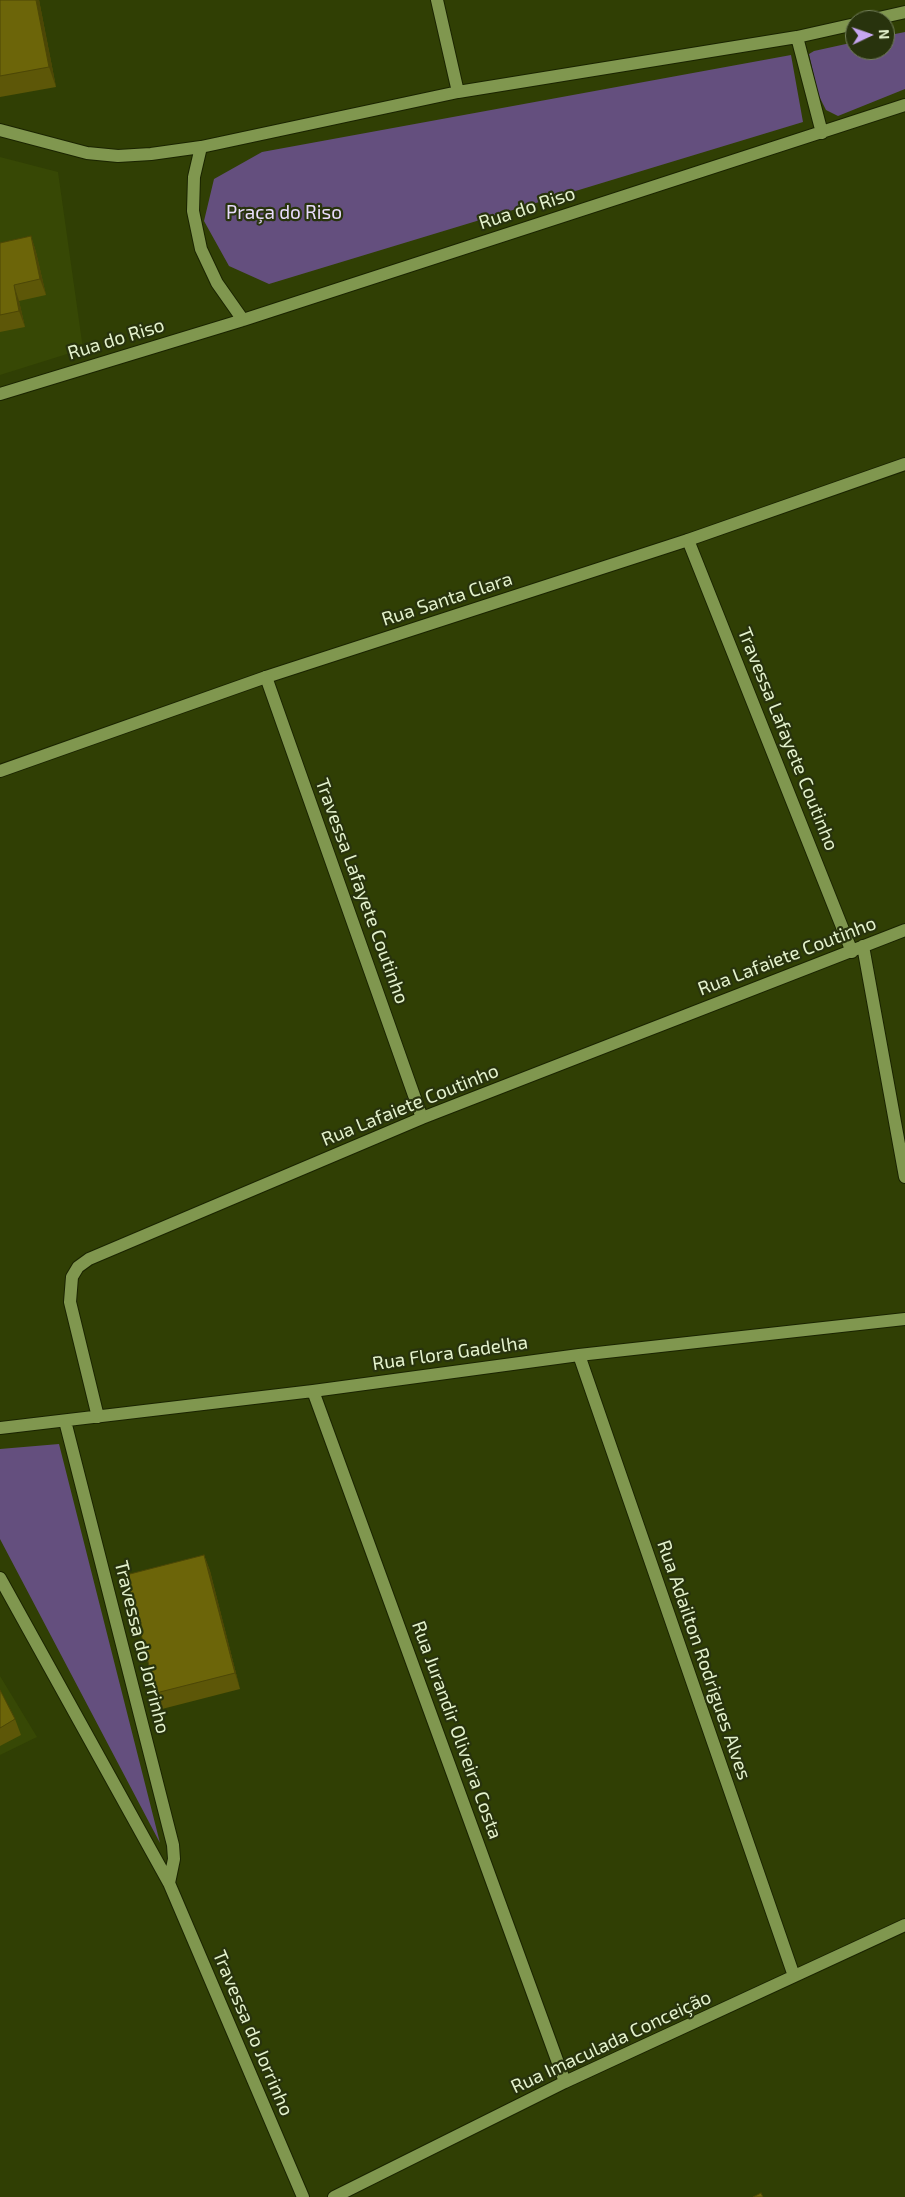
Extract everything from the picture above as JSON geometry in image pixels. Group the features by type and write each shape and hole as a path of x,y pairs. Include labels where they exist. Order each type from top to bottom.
{"street":[{"path":"438,0 458,92"},
{"path":"0,130 87,153 118,156 151,154 201,147 458,92 797,37 845,26"},
{"path":"797,37 822,132"},
{"name":"Rua do Riso","path":"0,394 243,320 905,105"},
{"path":"201,147 194,177 193,211 201,249 217,284 243,320"},
{"name":"Rua Santa Clara","path":"0,771 266,677 688,540 905,464"},
{"name":"Travessa Lafayete Coutinho","path":"688,540 858,949 905,1177"},
{"name":"Travessa Lafayete Coutinho","path":"266,677 422,1118"},
{"name":"Rua Lafaiete Coutinho","path":"98,1417 70,1302 72,1277 78,1267 89,1259 422,1118 905,930"},
{"name":"Rua Flora Gadelha","path":"0,1428 314,1391 579,1355 905,1319"},
{"name":"Rua Adailton Rodrigues Alves","path":"579,1355 794,1976"},
{"name":"Rua Jurandir Oliveira Costa","path":"314,1391 566,2082"},
{"name":"Travessa do Jorrinho","path":"65,1421 173,1845 174,1859 169,1883"},
{"name":"Travessa do Jorrinho","path":"0,1578 169,1883 303,2197"},
{"name":"Rua Imaculada Conceição","path":"334,2197 566,2082 905,1925"}],"shaded area":[{"path":"0,157 58,172 83,349 0,375"},
{"path":"0,1676 37,1737 0,1755"}],"green space":[{"path":"905,32 905,89 838,116 826,110 818,94 809,54 814,51 845,44 845,60 895,60 895,34"},
{"name":"Praça do Riso","path":"791,55 803,122 269,284 229,266 204,221 214,179 262,152"},
{"path":"59,1444 160,1843 0,1539 0,1449"}],"building":[{"path":"0,0 36,0 49,67 0,76"},
{"path":"31,236 40,279 14,285 19,311 0,315 0,243"},
{"path":"204,1555 235,1673 156,1693 126,1575"},
{"path":"0,1690 15,1719 0,1728"},
{"path":"761,2193 763,2197 753,2197"}]}
